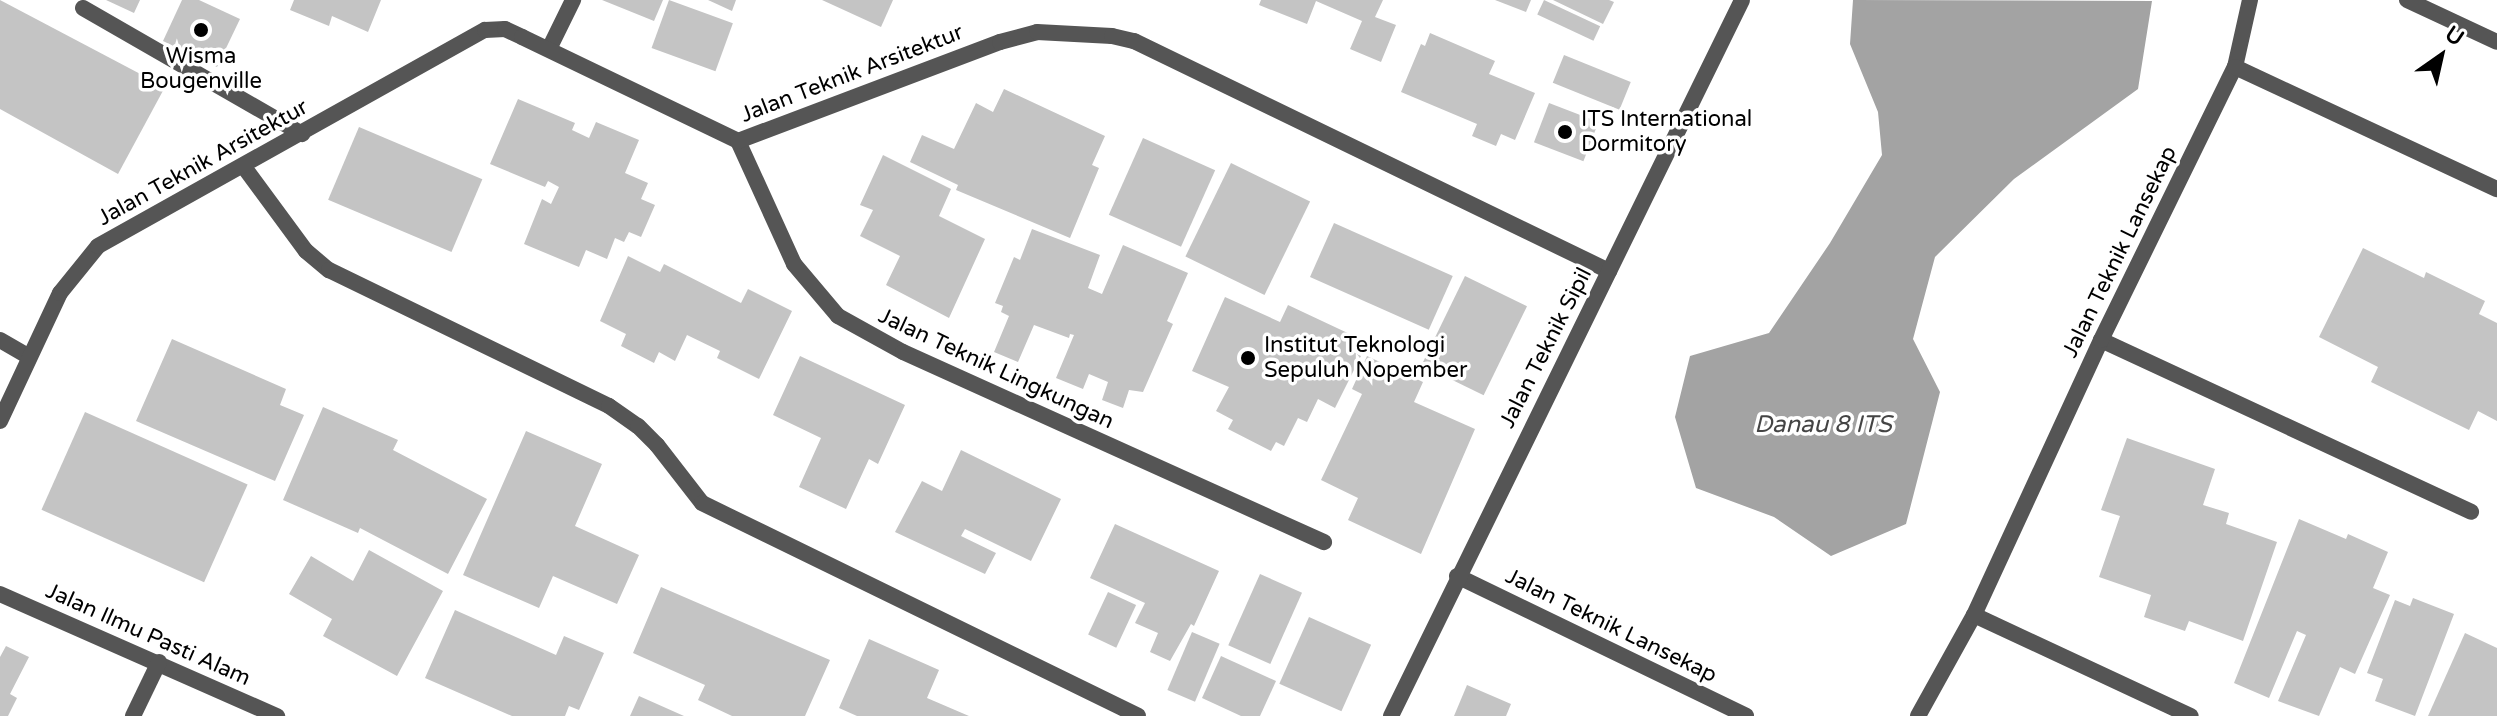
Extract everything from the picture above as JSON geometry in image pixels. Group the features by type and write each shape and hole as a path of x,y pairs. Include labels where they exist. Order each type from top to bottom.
{"lane":[{"path":"549,49 573,0"},
{"name":"Jalan Teknik Sipil","path":"1391,716 1742,0"},
{"name":"Jalan Teknik Lansekap","path":"1918,716 1974,615 2101,340 2235,67 2250,0"},
{"path":"2407,0 2497,42"},
{"path":"83,8 302,134"},
{"name":"Jalan Teknik Arsitektur","path":"0,421 60,293 98,246 485,30 505,29 738,141 1000,42 1037,32 1112,36 1148,48 1609,271"},
{"path":"2235,67 2497,189"},
{"name":"Jalan Teknik Lingkungan","path":"738,141 794,264 838,316 903,352 1324,542"},
{"path":"244,167 306,251 329,270 609,406 638,426 657,445 702,503 1138,716"},
{"path":"0,340 29,357"},
{"path":"2101,340 2471,512"},
{"name":"Jalan Teknik Lansekap","path":"1457,576 1746,716"},
{"name":"Jalan Ilmu Pasti Alam","path":"0,594 277,716"},
{"path":"1974,615 2191,716"},
{"path":"133,716 159,662"}],"water":[{"name":"Danau 8 ITS","path":"1853,0 2152,1 2138,89 2014,179 1935,257 1913,339 1940,392 1906,524 1831,556 1774,517 1696,488 1675,417 1690,356 1769,333 1830,243 1882,155 1878,112 1850,44"}],"building":[{"path":"0,0 165,87 118,174 0,109"},
{"path":"106,0 140,0 134,13"},
{"name":"Wisma Bougenville","path":"182,0 199,0 240,19 217,67 163,41"},
{"name":"Wisma Bougenville","path":"294,0 381,0 368,32 332,16 329,26 290,10"},
{"path":"602,0 663,0 654,21"},
{"path":"669,0 733,23 715,71 652,48"},
{"path":"708,0 736,0 732,11"},
{"path":"822,0 893,0 881,27"},
{"path":"1261,0 1383,0 1375,17 1396,25 1381,62 1350,49 1362,21 1316,1 1307,24 1259,5"},
{"path":"1495,0 1531,0 1526,12"},
{"path":"1544,0 1600,26 1593,41 1537,15"},
{"path":"1553,0 1609,0 1614,2 1603,24"},
{"path":"1430,33 1495,61 1489,74 1535,93 1515,140 1501,134 1496,146 1472,136 1477,124 1401,92 1421,44 1425,46"},
{"path":"1564,55 1631,82 1620,110 1553,83"},
{"path":"1004,89 1105,136 1092,165 1099,168 1070,238 956,190 958,185 910,162 922,135 954,149 976,103 993,112"},
{"path":"518,99 575,123 572,130 589,138 596,122 639,140 625,173 648,183 641,199 655,205 641,237 629,232 624,242 615,238 607,259 586,250 579,267 524,244 542,199 551,204 559,187 548,181 545,187 490,164"},
{"name":"ITS International Dormitory","path":"1549,103 1598,122 1583,161 1534,142"},
{"path":"359,127 482,179 451,252 328,200"},
{"path":"1143,138 1215,170 1181,247 1109,215"},
{"path":"883,155 951,189 939,216 985,239 949,318 886,285 900,256 860,236 873,210 860,205"},
{"path":"1231,163 1310,202 1265,295 1185,256"},
{"path":"1334,223 1453,276 1429,330 1310,277"},
{"path":"1032,229 1100,255 1088,288 1102,294 1123,245 1188,273 1167,321 1173,324 1143,392 1129,390 1123,408 1102,400 1108,382 1089,374 1083,389 1056,378 1074,335 1070,334 1069,338 1034,325 1018,362 994,352 1009,316 1001,312 1003,306 995,303 1014,257 1020,260"},
{"path":"2363,248 2424,278 2426,272 2485,301 2479,314 2497,323 2497,421 2478,411 2469,430 2371,382 2378,367 2319,337"},
{"path":"628,256 660,272 664,264 741,303 748,289 792,311 759,379 717,358 720,351 687,335 675,361 659,352 654,363 621,346 626,334 600,321"},
{"path":"1465,276 1527,306 1484,395 1422,365"},
{"path":"1225,297 1280,322 1288,305 1354,336 1348,349 1361,356 1335,408 1318,399 1307,422 1298,418 1284,446 1276,442 1271,451 1228,429 1233,420 1216,411 1229,387 1192,371"},
{"path":"172,339 286,389 280,405 304,415 275,481 136,421"},
{"path":"800,356 905,405 878,464 869,459 846,509 799,487 821,438 773,415"},
{"path":"1367,356 1423,382 1414,402 1475,429 1421,554 1348,520 1358,498 1321,480 1362,394 1352,389"},
{"path":"323,407 398,440 393,450 487,499 448,574 360,528 358,533 283,500"},
{"path":"85,412 248,484 204,582 41,510"},
{"path":"526,431 602,464 575,526 639,555 617,604 553,576 539,608 463,575"},
{"path":"2127,438 2215,469 2203,505 2229,513 2226,524 2277,542 2243,641 2189,621 2185,631 2144,617 2151,595 2099,577 2120,516 2101,510"},
{"path":"961,450 1061,499 1031,561 965,529 961,536 996,553 985,574 895,532 922,481 942,491"},
{"path":"2299,519 2346,539 2348,534 2388,552 2373,588 2390,595 2355,674 2340,667 2319,716 2278,701 2306,635 2297,631 2269,698 2234,683"},
{"path":"1115,524 1219,571 1194,626 1191,624 1170,661 1150,652 1158,633 1135,623 1145,603 1090,578"},
{"path":"369,550 443,591 397,676 323,636 332,619 289,594 311,556 353,581"},
{"path":"1260,574 1302,593 1270,664 1228,645"},
{"path":"661,587 830,660 805,716 732,716 698,700 705,685 633,653"},
{"path":"1108,592 1136,605 1116,648 1088,635"},
{"path":"2413,598 2454,614 2415,716 2375,701 2383,679 2367,673 2395,600 2410,606"},
{"path":"455,610 556,655 564,636 604,653 579,710 569,706 565,716 512,716 425,678"},
{"path":"1309,617 1371,645 1341,711 1279,684"},
{"path":"1192,632 1220,644 1195,702 1167,690"},
{"path":"2465,633 2497,648 2497,716 2428,716"},
{"path":"869,639 939,670 927,698 969,716 857,716 839,708"},
{"path":"6,646 29,657 10,694 17,698 8,716 0,716 0,657"},
{"path":"1221,656 1276,681 1260,716 1241,716 1202,698"},
{"path":"1467,685 1511,704 1506,716 1454,716"},
{"path":"639,696 684,716 630,716"}],"place":[{"name":"Wisma Bougenville","path":"201,30"},
{"name":"ITS International Dormitory","path":"1565,132"},
{"name":"Institut Teknologi Sepuluh Nopember","path":"1248,358"}]}
